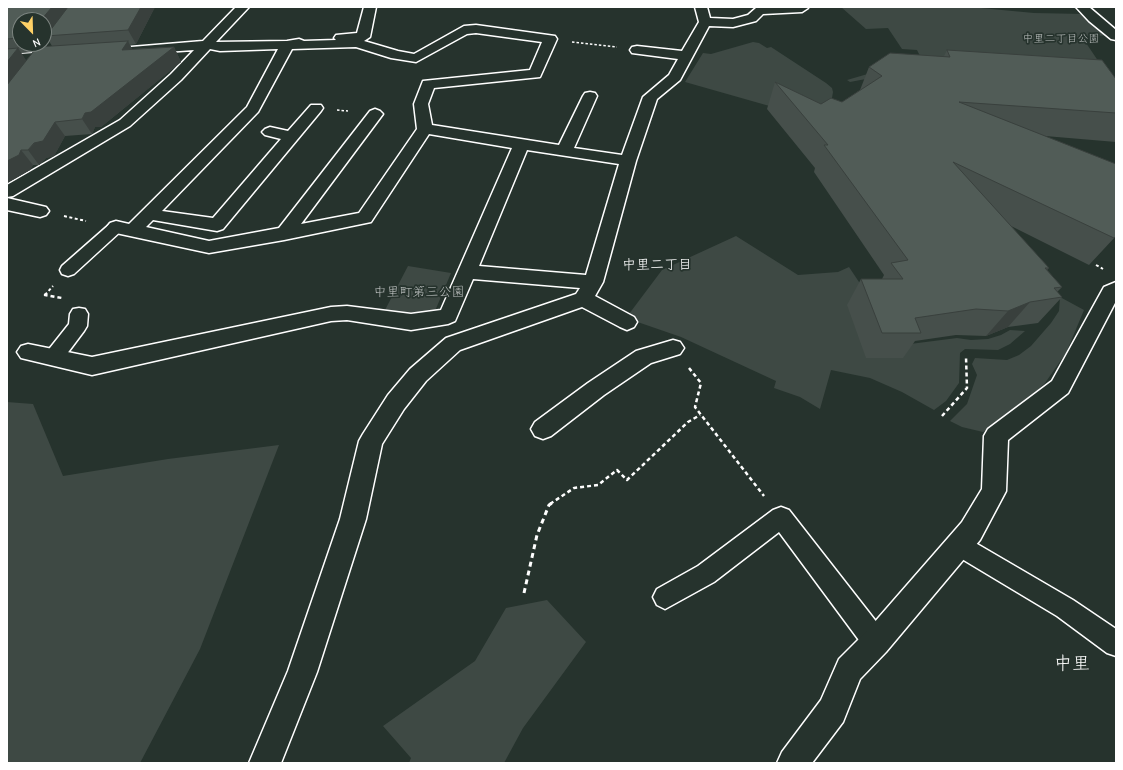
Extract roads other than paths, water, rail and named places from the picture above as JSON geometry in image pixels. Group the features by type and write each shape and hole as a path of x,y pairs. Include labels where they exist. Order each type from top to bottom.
{"street":[{"path":"7,192 126,123 176,77 243,7"},
{"path":"287,45 321,39 363,37 370,7"},
{"path":"588,291 628,161 650,97 675,77 706,22 701,7"},
{"path":"1082,7 1093,18 1116,36"},
{"path":"706,22 733,23 752,18 760,11 802,8"},
{"path":"121,51 208,45 220,47 357,43 396,55 416,58 464,30 476,29 550,39 535,74 428,84 421,104 425,129 365,218 209,247 124,228"},
{"path":"124,228 148,214 242,128 287,45"},
{"path":"637,50 686,56"},
{"path":"33,68 45,52"},
{"path":"7,59 73,54"},
{"path":"564,152 590,96"},
{"path":"148,214 217,225 316,108"},
{"path":"284,234 375,114"},
{"path":"425,129 521,146 628,161"},
{"path":"270,132 292,136"},
{"path":"28,352 92,366 331,314 347,313 412,322 448,316 521,146"},
{"path":"7,204 40,211"},
{"path":"468,272 588,291 627,322"},
{"path":"793,763 832,711 849,669 876,642 971,531 994,491 996,436 1060,387 1111,292 1116,289"},
{"path":"265,763 302,672 353,519 371,441 396,402 418,375 453,344 588,291"},
{"path":"543,429 596,389 644,357 673,348"}],"lane":[{"path":"68,270 124,228"},
{"path":"54,358 78,326 79,314"},
{"path":"665,597 706,574 781,517 876,642"},
{"path":"960,545 1065,608 1116,644"}],"district":[{"name":"中里二丁目","path":"657,265"},
{"name":"中里","path":"1072,664"}],"park label":[{"name":"中里二丁目公園","path":"1061,39"},
{"name":"中里町第三公園","path":"419,292"}]}
